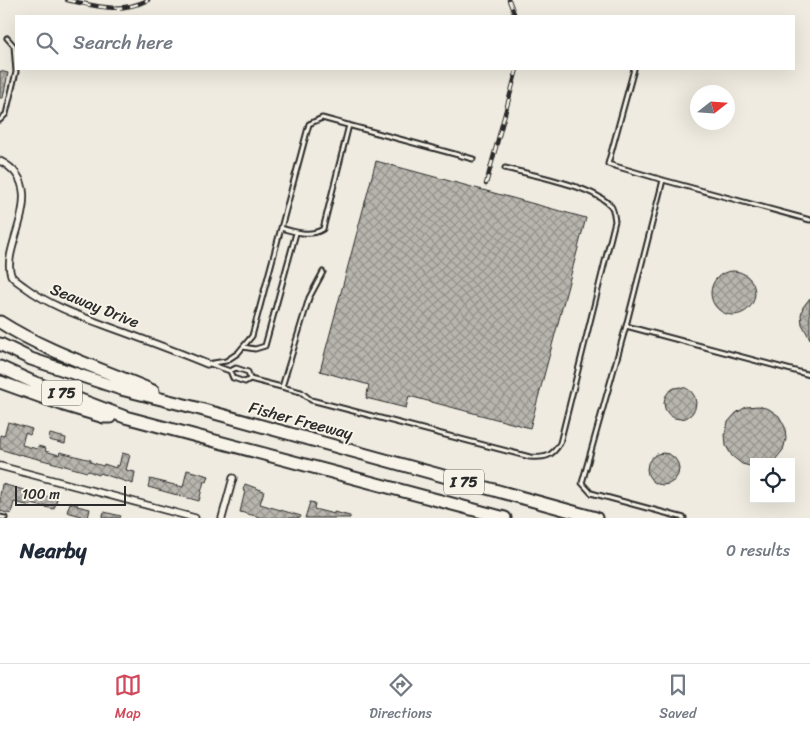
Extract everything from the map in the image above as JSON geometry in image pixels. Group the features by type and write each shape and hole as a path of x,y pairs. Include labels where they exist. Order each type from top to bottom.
{"highway":[{"path":"0,322 44,346 190,406"},
{"name":"Fisher Freeway","path":"0,344 31,359 121,389 190,406 596,518"},
{"name":"I 75","path":"0,367 33,382 125,417 505,518"},
{"path":"0,382 104,417 125,417"}],"street":[{"name":"Seaway Drive","path":"0,161 14,172 20,183 21,190 21,200 6,253 6,266 11,276 38,296 62,309 207,364"},
{"path":"0,466 195,518"},
{"path":"222,518 233,478"}],"lane":[{"path":"7,38 14,46 15,59"},
{"path":"0,120 6,114 16,70"},
{"path":"634,70 608,164 810,220"},
{"path":"207,364 226,361 238,353 252,336 309,124 322,118 473,159"},
{"path":"281,228 296,233 317,232 323,228 349,126"},
{"path":"230,371 233,378 245,382 250,379 301,392 311,400 530,457 544,458 550,455 560,443 615,221 613,208 598,195 566,184 505,168"},
{"path":"663,180 626,326 582,483 591,493 684,518"},
{"path":"243,347 255,349 265,346 296,233"},
{"path":"282,387 309,298 323,272"},
{"path":"626,326 810,375"},
{"path":"207,364 230,371 236,368 248,372 250,379"},
{"path":"0,517 5,518"}],"building":[{"path":"0,71 8,73 3,98 0,98"},
{"path":"376,161 586,218 530,428 409,396 406,408 366,398 369,385 320,371"},
{"path":"737,271 749,277 754,284 754,302 749,309 742,314 729,315 721,312 714,305 711,289 714,281 721,274"},
{"path":"810,298 810,339 802,324 801,315 803,307"},
{"path":"680,387 686,388 691,392 695,397 695,409 691,414 686,418 680,419 674,418 669,414 665,409 664,403 665,397 669,392 674,388"},
{"path":"758,406 769,409 779,416 785,427 786,439 783,450 777,458 750,458 750,466 742,464 732,456 726,446 725,434 728,422 736,413 746,407"},
{"path":"8,422 32,429 30,435 25,433 22,445 37,449 38,446 46,448 45,451 59,455 60,452 91,460 90,462 103,466 104,464 116,468 116,465 119,466 122,453 130,455 126,470 135,472 133,484 100,473 99,475 0,449 0,435 4,436"},
{"path":"50,434 66,438 65,444 49,440"},
{"path":"663,453 669,454 674,458 678,463 678,475 674,480 669,484 663,485 657,484 652,480 648,475 647,469 648,463 652,458 657,454"},
{"path":"187,470 209,476 207,482 204,481 199,501 148,487 150,479 183,487"},
{"path":"2,484 57,499 54,509 14,502 11,514 0,511"},
{"path":"245,484 264,491 260,504 301,516 300,518 264,518 240,512"},
{"path":"310,502 315,503 314,509 350,516 350,518 305,518"},
{"path":"70,503 90,509 88,518 80,518 81,516 67,512"},
{"path":"104,512 121,516 120,518 102,518"}],"railway":[{"path":"67,0 117,8 127,7 148,0"},
{"path":"509,0 515,15"},
{"path":"486,184 517,70"}]}
